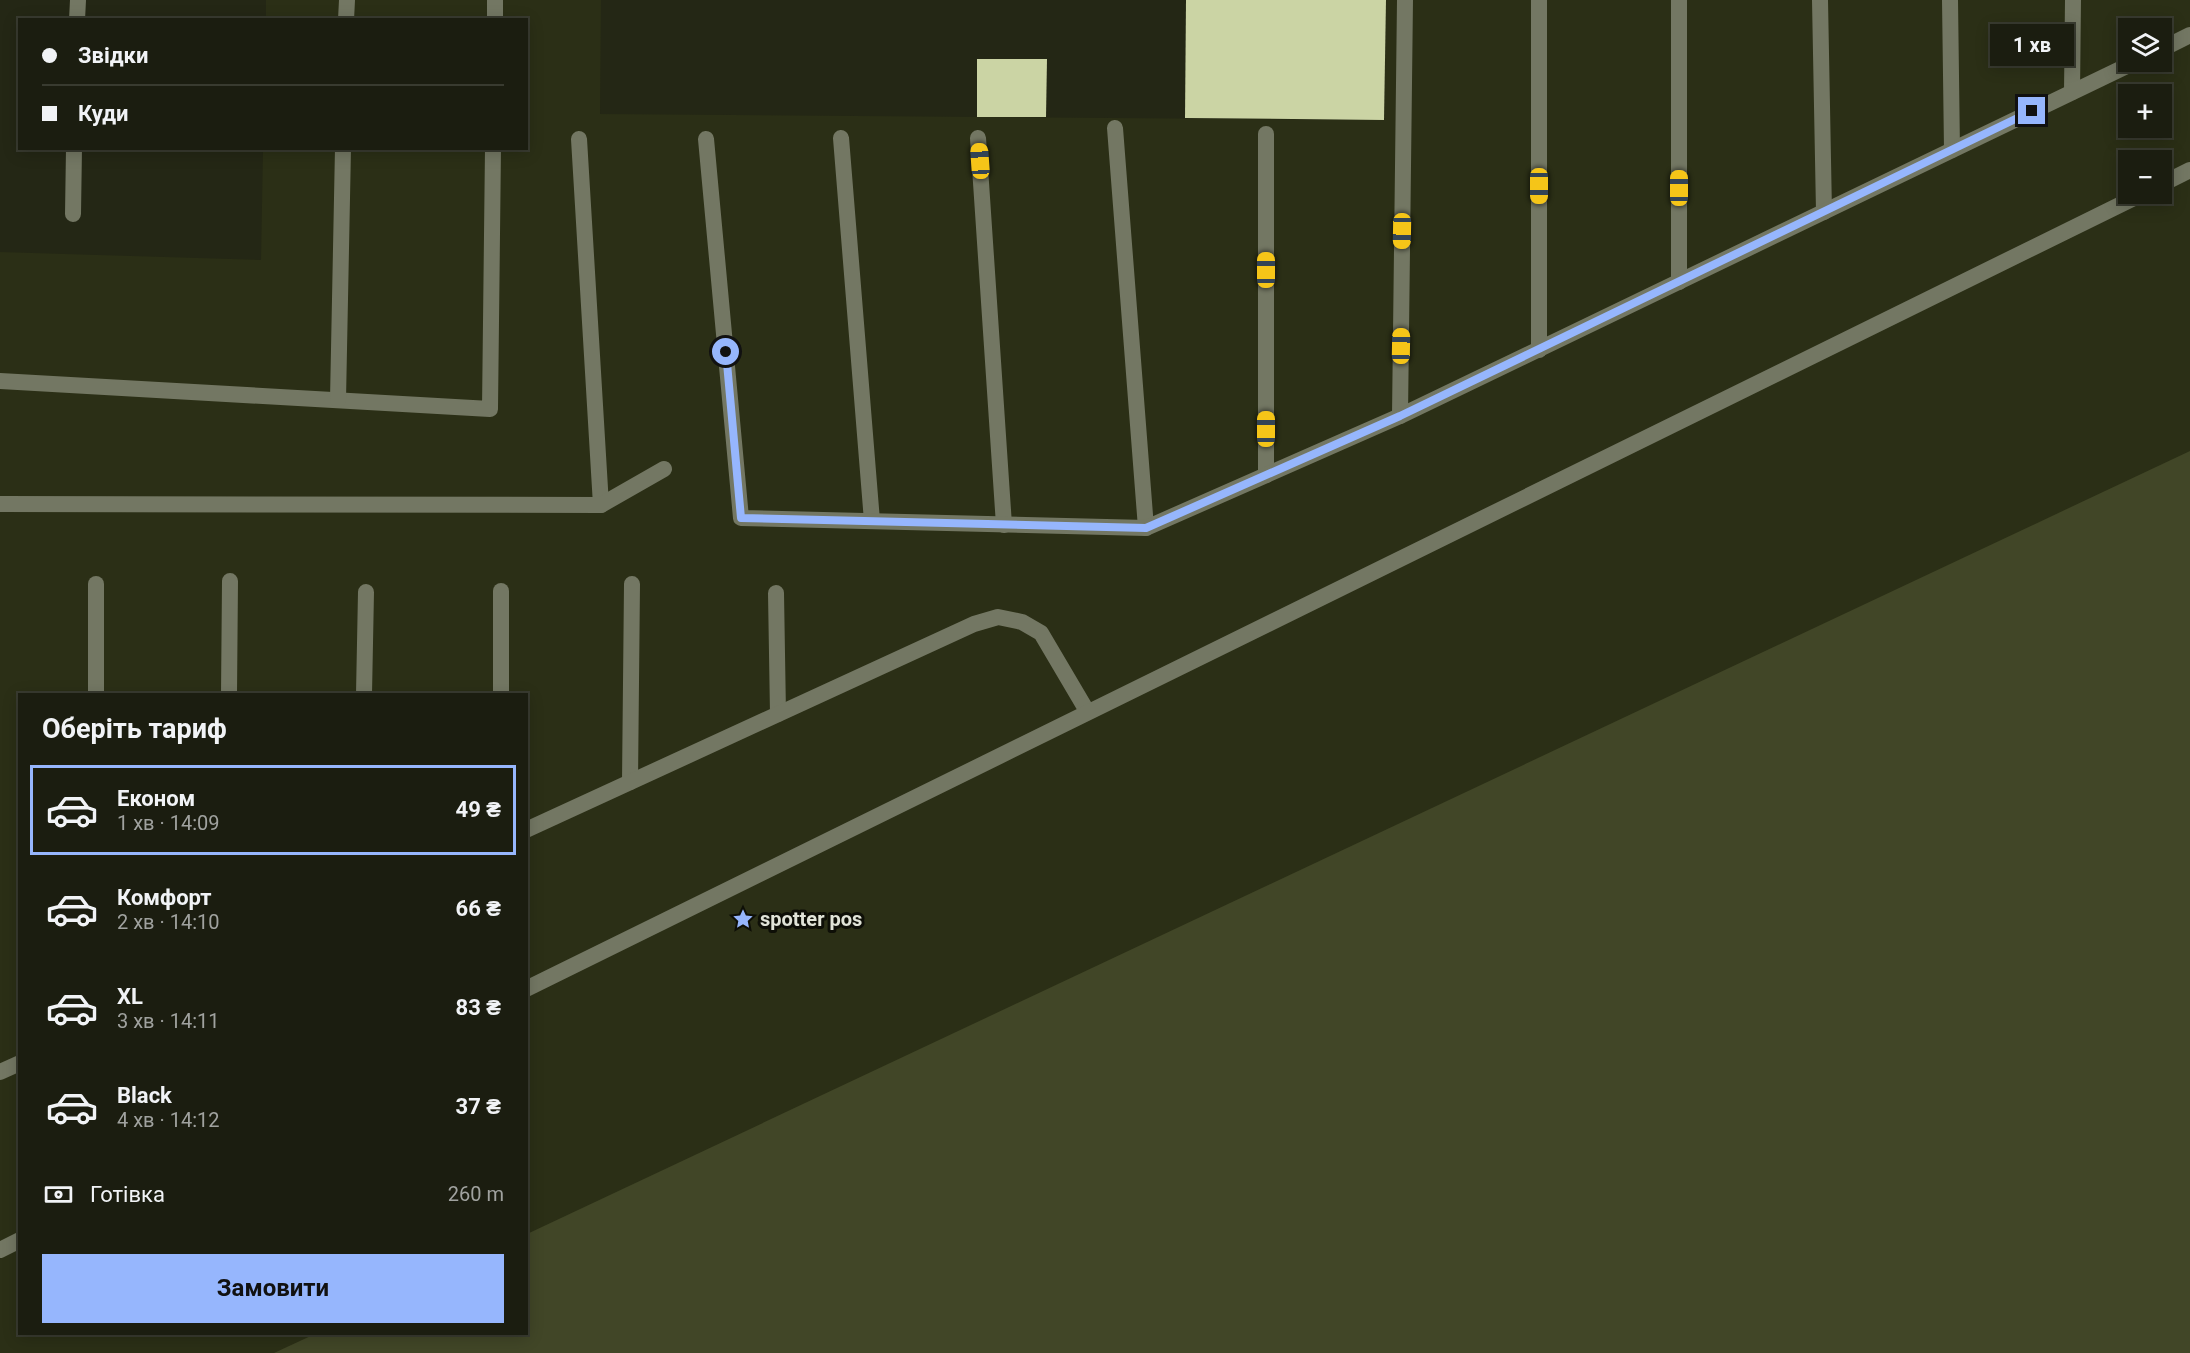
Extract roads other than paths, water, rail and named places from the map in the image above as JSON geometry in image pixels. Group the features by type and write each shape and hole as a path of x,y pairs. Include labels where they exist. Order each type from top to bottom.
{"lane":[{"path":"77,18 78,0"},
{"path":"346,18 347,0"},
{"path":"495,0 495,18"},
{"path":"1400,416 1405,0"},
{"path":"1539,0 1539,350"},
{"path":"1679,0 1679,282"},
{"path":"1820,0 1824,212"},
{"path":"1950,0 1952,150"},
{"path":"2072,92 2073,0"},
{"path":"2172,44 2190,35"},
{"path":"706,139 741,518 1146,528 1400,416 2118,70"},
{"path":"1115,128 1146,528"},
{"path":"1266,134 1266,475"},
{"path":"841,138 872,521"},
{"path":"978,138 1004,525"},
{"path":"579,139 601,505"},
{"path":"73,214 74,150"},
{"path":"338,400 343,150"},
{"path":"0,381 490,409 494,150"},
{"path":"2172,179 2190,170"},
{"path":"528,988 2122,204"},
{"path":"0,504 601,505 664,469"},
{"path":"229,693 230,581"},
{"path":"96,584 96,693"},
{"path":"630,782 632,584"},
{"path":"501,591 501,693"},
{"path":"364,693 366,592"},
{"path":"776,593 778,714"},
{"path":"528,829 974,624 998,617 1022,622 1041,633 1088,711"},
{"path":"0,1072 18,1064"},
{"path":"0,1250 18,1241"}],"place":[{"name":"spotter pos","path":"743,919"}]}
